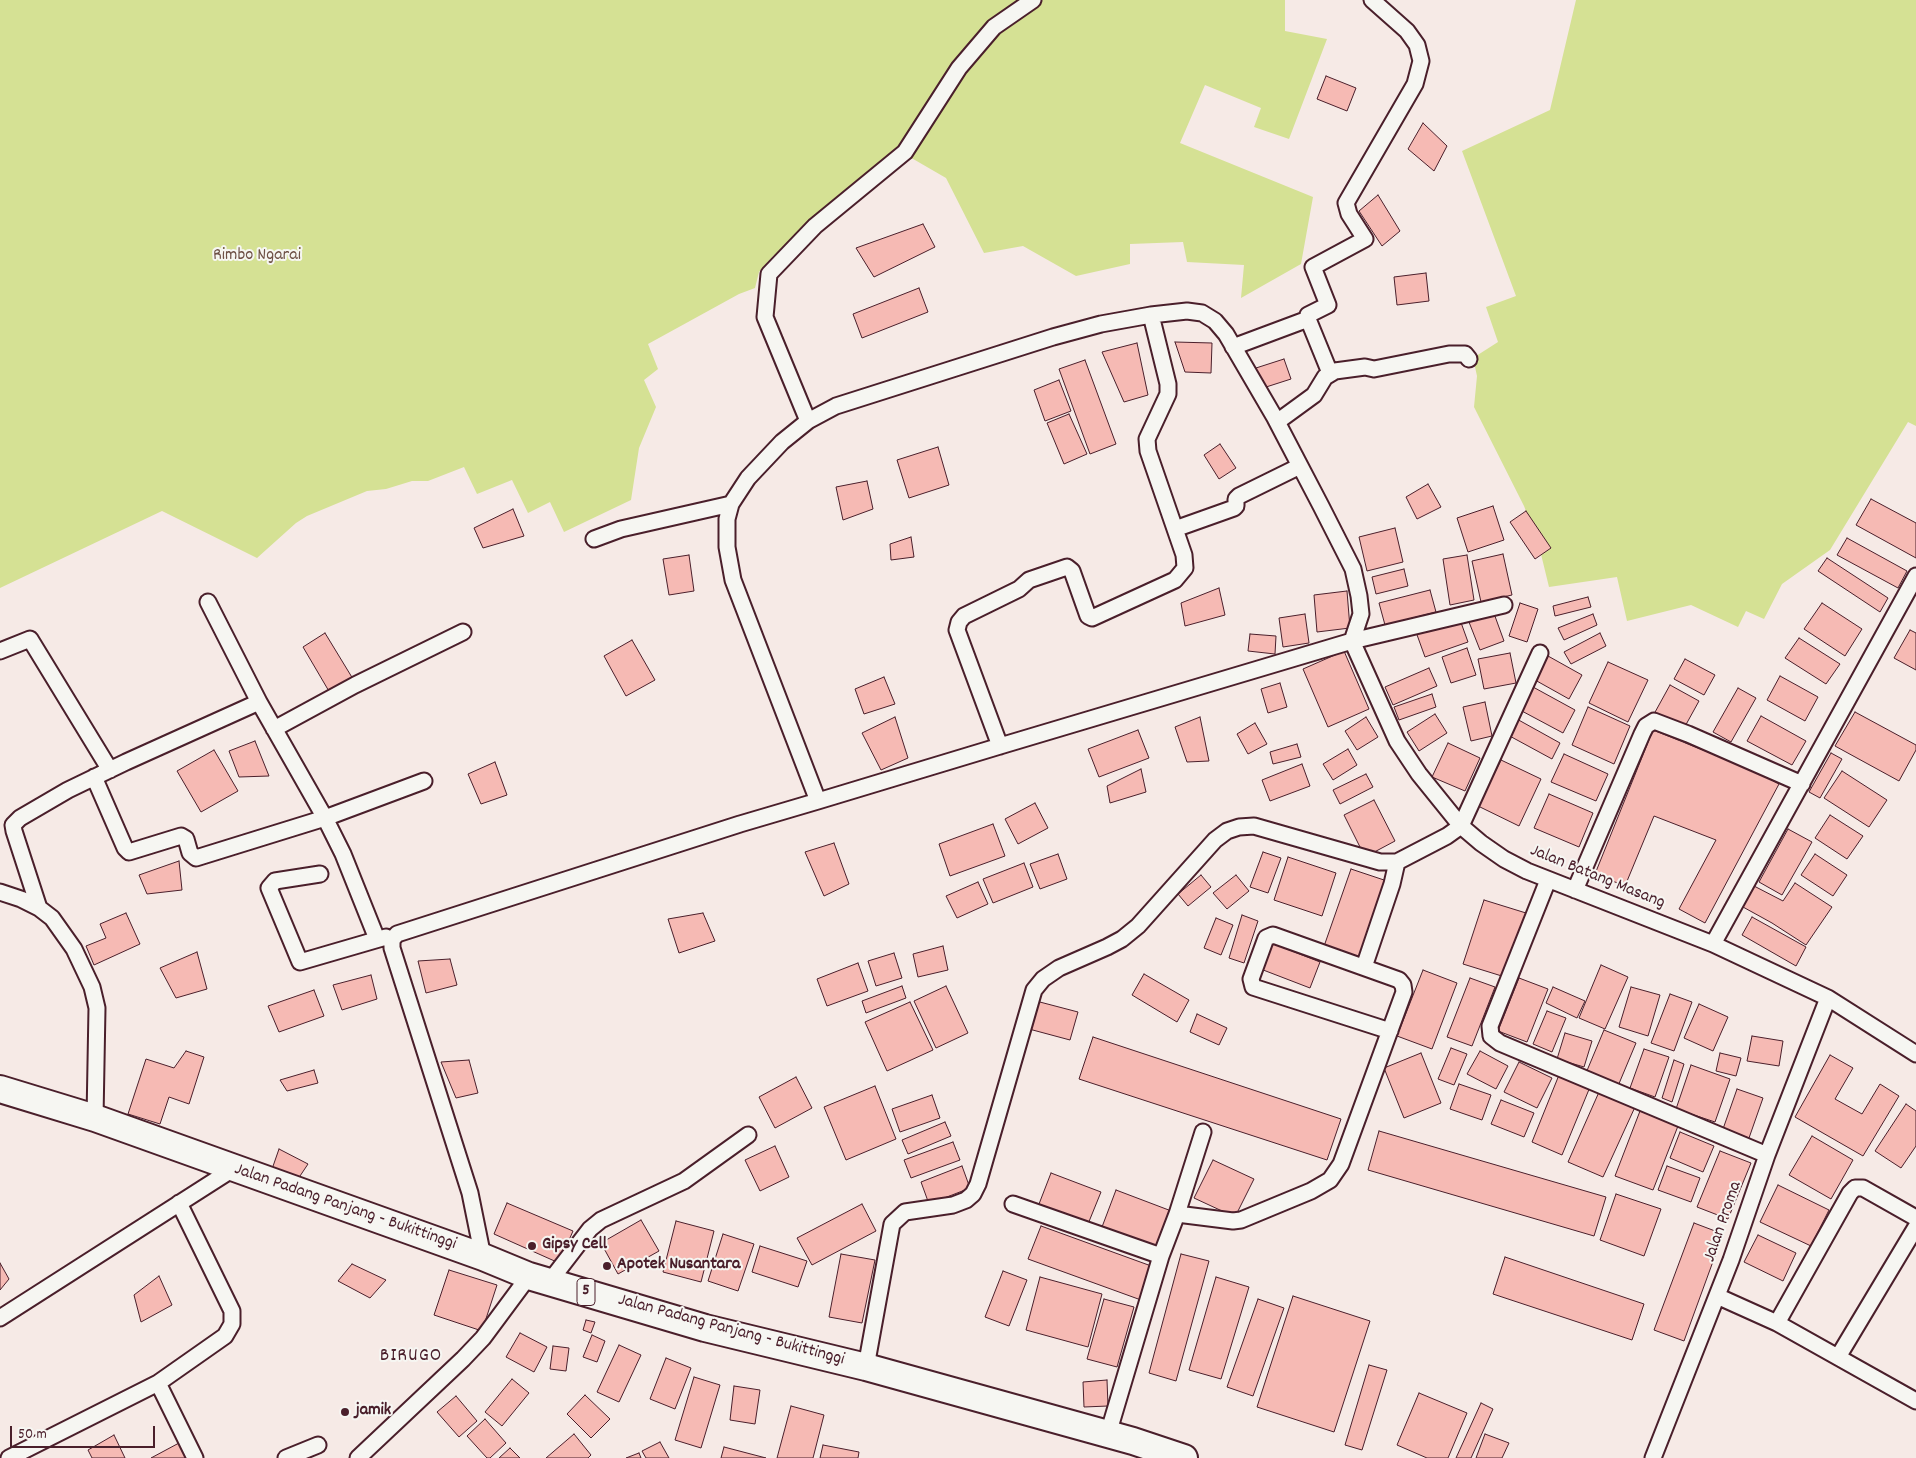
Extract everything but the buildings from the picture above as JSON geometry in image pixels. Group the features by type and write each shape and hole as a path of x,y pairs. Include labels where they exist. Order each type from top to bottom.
{"highway":[{"name":"Jalan Padang Panjang - Bukittinggi","path":"0,1089 95,1118 483,1257 539,1279 706,1328 866,1366 1133,1440 1184,1458"}],"street":[{"path":"808,421 765,317 769,274 815,226 905,152 959,68 994,27 1033,0"},
{"path":"1330,373 1308,320 1308,315 1328,305 1313,267 1365,239 1349,214 1346,204 1415,84 1421,62 1416,45 1407,31 1372,0"},
{"path":"818,801 733,580 727,547 727,520 731,504 748,478 782,442 808,421 836,406 1053,337 1101,324 1151,314 1187,311 1202,313 1215,321 1233,347 1276,422 1353,569 1361,614 1352,641"},
{"path":"1000,746 957,630 958,622 964,616 1020,589 1029,580 1067,567 1072,571 1088,616 1092,618 1170,583 1182,574 1184,555 1148,451 1147,439 1168,394 1168,384 1151,314"},
{"path":"1233,347 1308,320"},
{"path":"1276,422 1314,394 1325,377 1330,373 1365,367 1374,369 1449,354 1465,354 1469,359"},
{"path":"1175,529 1232,509 1236,506 1236,499 1240,496 1300,466"},
{"path":"594,539 621,529 731,504"},
{"path":"1713,944 1916,576"},
{"path":"208,602 274,729 325,818 343,854 377,939"},
{"path":"320,874 276,882 269,888 300,962 397,934 740,824 1352,641 1504,605"},
{"path":"274,729 355,685 463,632"},
{"name":"Jalan Batang Masang","path":"1352,641 1397,741 1419,774 1461,826 1481,844 1504,859 1548,880 1713,944 1828,998 1916,1054"},
{"path":"0,651 31,642 110,770"},
{"path":"866,1366 892,1224 905,1212 953,1205 966,1200 973,1194 978,1184 1034,990 1043,979 1058,968 1122,939 1138,926 1215,840 1227,831 1240,826 1254,826 1380,862 1396,862 1447,836 1461,826 1540,653"},
{"path":"39,908 18,847 13,825 20,818 94,777 260,702"},
{"path":"1575,890 1642,734 1646,726 1654,722 1688,734 1802,784"},
{"path":"94,777 125,848 129,852 181,836 186,839 190,853 196,858 325,818 424,781"},
{"path":"1364,968 1392,884 1396,862"},
{"path":"1548,880 1490,1026 1491,1036 1500,1042 1767,1155"},
{"path":"0,892 21,899 39,908 52,918 65,935 84,968 92,987 97,1008 95,1118"},
{"path":"397,934 392,940 392,948 470,1193 478,1224 483,1257"},
{"path":"1177,1214 1233,1221 1241,1220 1311,1191 1330,1180 1341,1164 1390,1031 1404,992 1403,985 1399,980 1273,935 1266,938 1251,979 1254,987 1390,1031"},
{"name":"Jalan Proma","path":"1653,1458 1717,1296 1767,1155 1828,998"},
{"path":"1108,1434 1161,1256 1177,1214 1203,1132"},
{"path":"358,1458 470,1352 492,1326 590,1229 602,1220 684,1181 748,1135"},
{"path":"0,1318 233,1168"},
{"path":"1777,1323 1850,1193 1855,1188 1863,1188 1916,1218"},
{"path":"9,1458 158,1383 225,1336 232,1324 232,1311 179,1204"},
{"path":"1012,1204 1161,1256"},
{"path":"1838,1357 1916,1227"},
{"path":"1717,1296 1777,1323 1916,1401"},
{"path":"158,1383 195,1458"},
{"path":"286,1458 318,1445"}],"green space":[{"name":"Rimbo Ngarai","path":"0,0 1285,0 1285,31 1327,39 1289,139 1254,127 1261,108 1205,85 1180,143 1313,197 1301,264 1241,298 1244,265 1187,262 1183,242 1130,244 1130,264 1076,276 1023,246 984,253 946,178 908,156 841,210 773,256 759,272 755,288 739,294 648,344 658,369 644,380 656,407 639,448 631,500 564,532 550,502 528,513 512,480 477,494 464,467 428,481 412,481 386,489 367,491 307,516 296,523 257,558 162,511 0,588"},
{"path":"1576,0 1916,0 1916,426 1908,422 1830,550 1782,584 1764,619 1746,611 1738,627 1691,605 1627,621 1617,577 1549,587 1539,546 1524,506 1474,407 1477,376 1473,358 1498,342 1486,307 1516,296 1462,151 1550,110"}],"place":[{"name":"Gipsy Cell","path":"532,1246"},
{"name":"Apotek Nusantara","path":"607,1266"},
{"name":"jamik","path":"345,1412"}],"district":[{"name":"BIRUGO","path":"411,1357"}]}
